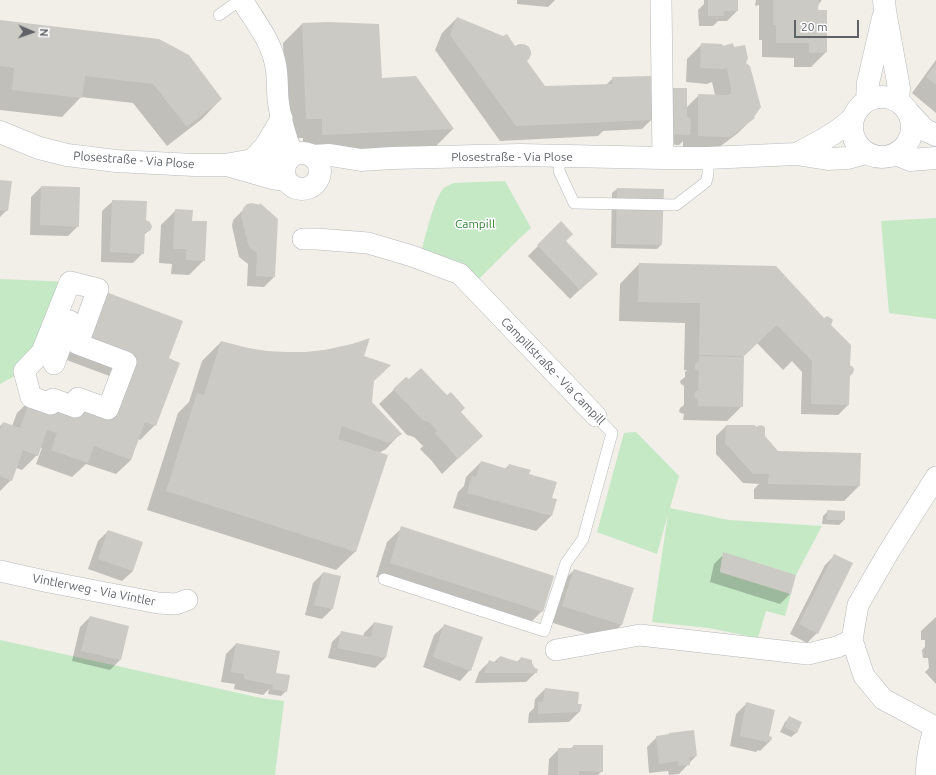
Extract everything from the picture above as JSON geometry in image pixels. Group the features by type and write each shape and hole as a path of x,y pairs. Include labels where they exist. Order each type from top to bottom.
{"street":[{"path":"241,0 267,40 275,62 282,118 290,146 298,157"},
{"path":"661,0 663,158"},
{"path":"885,5 868,83 867,100 877,97 888,98 903,107 925,130 936,135"},
{"path":"885,5 903,107 912,122 912,132 909,141 904,149 896,154"},
{"name":"Plosestraße - Via Plose","path":"796,154 842,128 867,100"},
{"path":"252,160 265,146 282,118"},
{"path":"852,118 851,128 853,138 858,147 866,153"},
{"name":"Plosestraße - Via Plose","path":"0,132 39,148 67,155 116,161 225,165 275,156 298,157 330,155 361,160 504,156 708,158 796,154 828,159 848,158 866,153 875,157 886,158 896,154 910,160 936,158"},
{"path":"286,180 284,174 286,163 298,157 316,160 320,170 317,181"},
{"name":"Plosestraße - Via Plose","path":"225,165 272,178 286,180 293,186 301,189 313,186 317,181 361,160"},
{"name":"Campillstraße - Via Campill","path":"303,239 368,243 412,256 460,274 596,416"},
{"path":"85,280 98,289 78,344 126,362 108,409 78,398 75,407 53,399 51,404 31,397 24,371 42,352 70,282 85,280"},
{"path":"54,364 85,280"},
{"path":"926,775 927,758 931,737 936,727 883,699 864,676 852,640 858,605 888,553 936,477"},
{"name":"Vintlerweg - Via Vintler","path":"0,571 158,603 176,604 187,600"},
{"path":"556,650 640,635 808,654 837,647 852,640"}],"lane":[{"path":"219,15 241,0"},
{"path":"560,156 559,171 574,203 676,205 706,182 708,174 708,158"},
{"name":"Campillstraße - Via Campill","path":"384,579 544,630 566,563 583,539 612,433 596,416"}],"green space":[{"name":"Campill","path":"505,181 531,228 478,280 467,270 465,264 422,249 434,208 440,193 444,188 454,183"},
{"path":"936,218 936,319 889,313 881,221"},
{"path":"0,279 70,282 24,371 0,384"},
{"path":"636,432 679,476 670,508 729,520 822,526 796,575 723,553 720,572 791,594 785,616 766,611 758,638 709,628 652,622 668,514 657,554 597,532 624,433"},
{"path":"0,640 261,698 284,701 275,775 0,775"}],"building":[{"path":"708,0 738,0 738,11 724,11 724,16 708,16"},
{"path":"773,0 819,0 818,10 827,10 827,52 809,53 809,43 776,43 776,25 773,25"},
{"path":"457,17 503,36 507,34 515,46 523,44 529,47 531,54 527,61 545,86 613,84 612,77 651,76 653,120 516,126 450,35"},
{"path":"0,20 159,39 189,55 222,99 187,127 153,84 85,76 82,98 12,90 14,68 0,66"},
{"path":"329,22 379,24 382,78 416,76 454,129 322,135 322,119 306,119 302,23"},
{"path":"701,43 722,44 723,46 733,43 734,47 745,45 748,58 746,63 750,66 761,107 754,117 755,118 730,137 698,136 698,94 728,95 731,93 727,68 700,68"},
{"path":"936,64 936,85 926,77"},
{"path":"672,88 687,88 687,117 691,118 690,135 672,134"},
{"path":"0,180 12,181 8,211 0,210"},
{"path":"41,186 80,187 79,227 40,225"},
{"path":"617,188 664,189 662,245 616,244"},
{"path":"112,200 147,201 146,220 150,222 152,227 150,231 145,232 144,254 110,252"},
{"path":"252,203 260,205 260,203 278,219 275,277 256,276 257,253 249,247 241,216 244,207 247,204"},
{"path":"175,209 193,210 192,221 207,221 205,261 186,260 186,249 173,249"},
{"path":"561,221 573,234 566,241 598,274 580,290 537,245"},
{"path":"639,263 776,266 824,318 827,316 833,320 831,325 851,345 850,366 854,369 850,376 849,405 811,404 812,361 777,325 744,356 699,355 700,303 638,302"},
{"path":"98,289 183,321 169,358 180,363 156,426 145,422 131,460 94,446 88,463 51,450 57,433 47,430 38,456 23,450 12,481 0,476 0,430 3,422 20,428 31,397 108,409 126,362 78,344"},
{"path":"370,338 364,356 391,365 374,381 372,402 402,434 389,443 342,426 338,439 388,455 356,552 166,491 197,393 204,395 221,341 267,351 305,352 324,350 352,344"},
{"path":"699,356 744,357 743,407 698,406 698,400 694,395 696,391 698,391 699,371 696,370 695,364 699,362"},
{"path":"421,368 447,395 451,392 465,408 461,412 483,436 458,459 435,433 437,431 429,422 422,420 393,389 406,377 409,379"},
{"path":"726,425 755,425 756,427 760,425 764,426 765,436 778,451 861,453 860,486 768,484 769,474 753,474 725,443"},
{"path":"481,461 508,469 509,464 531,470 529,474 557,482 552,498 557,499 552,516 467,493 472,476 476,477"},
{"path":"827,510 845,511 845,520 827,520"},
{"path":"401,526 554,576 543,612 390,563"},
{"path":"108,530 143,542 133,571 98,559"},
{"path":"723,552 796,575 791,594 720,572"},
{"path":"834,554 853,563 818,634 799,624"},
{"path":"574,569 634,588 622,625 562,606"},
{"path":"323,572 341,576 333,609 314,605"},
{"path":"90,616 129,626 121,660 81,651"},
{"path":"374,622 393,626 386,658 337,648 341,631 371,637"},
{"path":"444,624 483,637 471,671 433,657"},
{"path":"236,643 280,651 276,673 290,675 287,692 272,689 273,685 244,679 244,674 231,672"},
{"path":"500,656 519,662 521,657 532,660 535,668 538,669 537,673 484,673 489,660 497,663"},
{"path":"545,688 579,692 578,704 582,704 580,712 538,714 538,702 543,702"},
{"path":"746,702 775,710 769,736 772,737 771,741 768,740 767,742 740,736"},
{"path":"789,716 802,722 797,733 784,727"},
{"path":"694,730 697,756 689,757 690,765 678,766 678,761 659,764 656,736"},
{"path":"573,745 603,745 603,772 579,771 579,775 558,775 558,748 574,748"}]}
